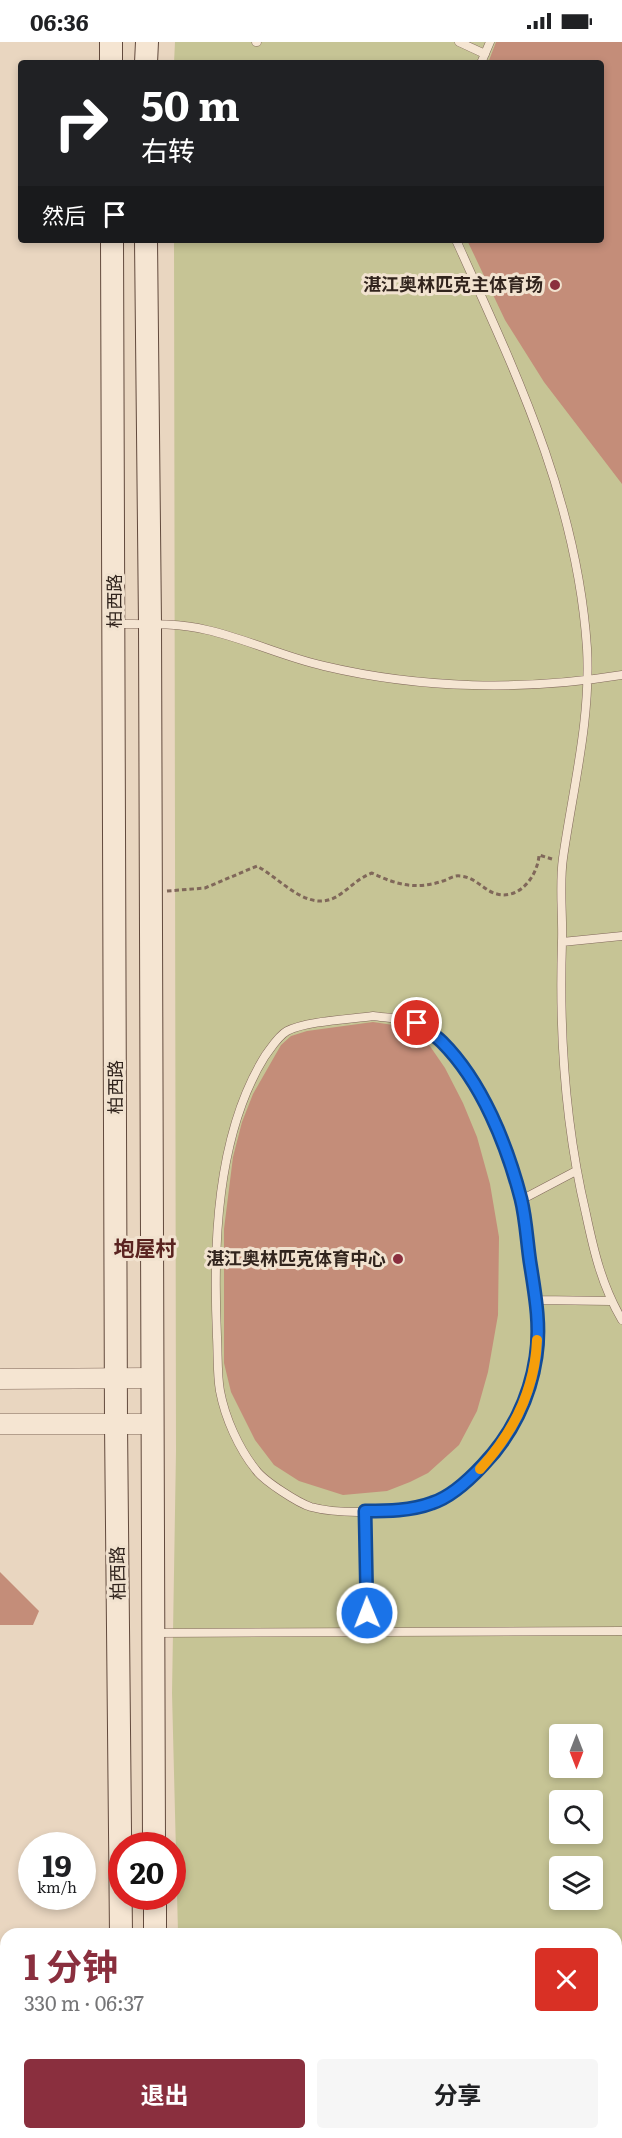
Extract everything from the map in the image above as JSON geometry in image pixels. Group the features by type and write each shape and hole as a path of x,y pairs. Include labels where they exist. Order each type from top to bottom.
{"main road":[{"path":"111,42 111,60"},
{"path":"146,60 147,42"},
{"name":"柏西路","path":"112,243 116,1423 121,1928"},
{"name":"柏西路","path":"146,243 150,624 149,891 154,1832"},
{"path":"155,1910 155,1928"}],"street":[{"path":"0,1379 152,1378"},
{"path":"0,1424 152,1424"}],"lane":[{"path":"459,42 485,54"},
{"path":"482,60 490,42"},
{"path":"457,243 523,389 565,508 579,583 587,647 588,681 577,781 562,861 562,942 559,987 562,1054 576,1172 598,1269 611,1301 622,1320"},
{"path":"115,624 150,624 206,630 325,667 385,677 466,685 588,681 622,675"},
{"path":"562,942 622,936"},
{"path":"373,1016 417,1023 441,1041 462,1066 484,1101 504,1148 521,1200 537,1300 536,1356 530,1383 517,1418 498,1450 470,1479 434,1503 397,1511 309,1507 258,1473 238,1443 220,1391 215,1266 230,1144 248,1084 272,1046 287,1031 373,1016"},
{"path":"521,1200 576,1172"},
{"path":"537,1300 611,1301"},
{"path":"365,1511 367,1633"},
{"path":"153,1633 622,1631"}],"path":[{"path":"149,891 205,888 257,866 306,900 321,902 341,894 357,879 372,873 391,882 415,887 458,875 472,878 498,894 513,892 526,884 538,868 539,855 562,861"}],"shaded area":[{"name":"湛江奥林匹克体育中心","path":"175,42 622,42 622,1928 178,1928 177,1910 186,1910 186,1832 175,1832 172,1693 176,1451 174,243 604,243 604,60 174,60"}],"building":[{"name":"湛江奥林匹克主体育场","path":"496,42 622,42 622,484 544,382 505,320 468,243 604,243 604,60 489,60"},
{"path":"373,1022 407,1027 423,1036 445,1068 463,1103 477,1137 490,1184 499,1237 498,1315 488,1372 477,1411 459,1445 428,1473 410,1482 387,1491 343,1495 299,1481 274,1465 255,1440 231,1392 224,1363 224,1229 233,1157 242,1122 253,1094 281,1045 291,1036 307,1031"},
{"path":"0,1572 39,1611 33,1625 0,1625"}],"slow traffic":[{"path":"480,1469 498,1450 517,1418 530,1383 537,1340"}],"place":[{"name":"湛江奥林匹克主体育场","path":"555,285"},
{"name":"湛江奥林匹克体育中心","path":"398,1259"}],"district":[{"name":"垉屋村","path":"145,1249"}],"route":[{"path":"367,1613 365,1511 397,1511 434,1503 470,1479 498,1450 517,1418 530,1383 536,1356 537,1300 521,1200 504,1148 484,1101 462,1066 441,1041 417,1023"}]}
